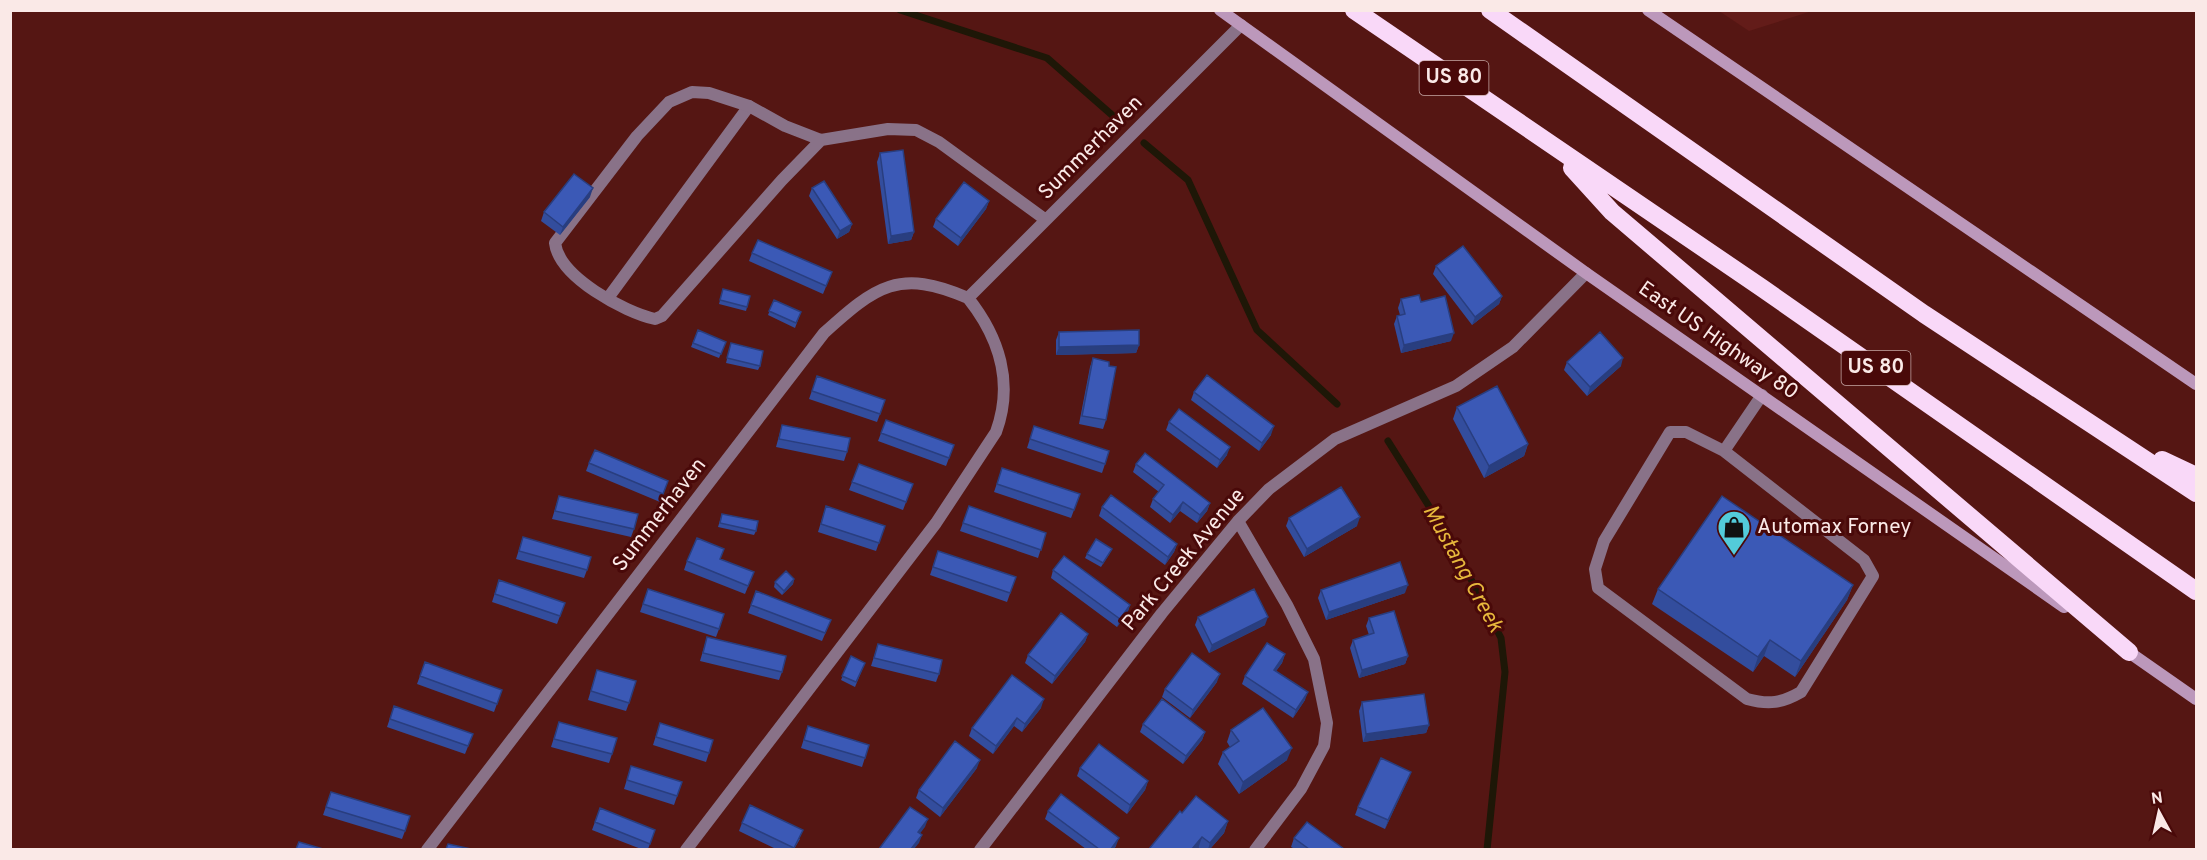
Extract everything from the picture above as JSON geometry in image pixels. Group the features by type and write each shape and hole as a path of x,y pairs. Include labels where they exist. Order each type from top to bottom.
{"highway":[{"name":"US 80","path":"1354,10 2196,591"},
{"path":"1490,10 1924,314 2196,493"},
{"path":"1553,146 1612,212 2128,652"},
{"path":"2106,434 2196,476"}],"main road":[{"name":"East US Highway 80","path":"1220,10 1586,273 2196,699"},
{"path":"1648,10 2196,384"}],"street":[{"name":"Summerhaven","path":"968,298 1241,25"},
{"path":"821,140 782,180 662,316 656,319 640,315 608,298 582,281 556,255 555,243 637,136 669,102 692,92 708,93 749,106 785,126 821,140 888,129 916,129 939,142 1046,220"},
{"path":"608,298 749,106"},
{"name":"Park Creek Avenue","path":"980,849 1162,613 1238,520 1269,489 1335,439 1456,386 1513,347 1586,273"},
{"name":"Summerhaven","path":"427,849 824,333 874,291 890,286 923,284 941,286 968,298 986,320 1003,365 1000,420 996,432 936,523 686,849"},
{"path":"1724,451 1762,395"},
{"path":"1670,432 1686,432 1724,451 1864,560 1873,576 1801,692 1784,701 1766,704 1748,699 1598,588 1595,569 1604,541 1670,432"},
{"path":"1238,520 1287,604 1314,659 1327,723 1324,746 1301,789 1255,849"}],"shaded area":[{"path":"1719,11 1812,11 1749,31"}],"building":[{"path":"903,150 914,232 891,236 880,153"},
{"path":"574,174 593,188 563,227 544,212"},
{"path":"824,181 852,224 840,231 812,188"},
{"path":"964,182 989,201 961,238 936,219"},
{"path":"758,240 832,272 826,286 752,253"},
{"path":"1463,246 1502,296 1475,317 1436,266"},
{"path":"723,289 750,296 747,307 720,300"},
{"path":"1419,295 1421,302 1445,296 1454,333 1404,345 1397,316 1405,314 1401,299"},
{"path":"774,300 801,312 796,323 769,311"},
{"path":"698,330 726,342 721,354 693,343"},
{"path":"1139,330 1139,345 1059,347 1059,332"},
{"path":"1600,332 1623,358 1590,387 1567,362"},
{"path":"731,343 763,351 760,366 727,358"},
{"path":"1093,358 1109,362 1109,366 1116,367 1106,420 1082,416"},
{"path":"1207,375 1274,426 1262,443 1194,392"},
{"path":"817,376 885,400 880,414 812,391"},
{"path":"1497,386 1528,444 1489,466 1457,407"},
{"path":"1179,409 1230,447 1220,460 1169,422"},
{"path":"886,420 954,445 949,458 881,433"},
{"path":"782,425 850,438 847,452 779,439"},
{"path":"1034,426 1109,451 1105,464 1030,439"},
{"path":"595,450 668,481 663,494 589,463"},
{"path":"1145,453 1210,503 1200,515 1183,502 1173,515 1153,499 1164,485 1136,464"},
{"path":"859,464 913,484 906,502 852,482"},
{"path":"1002,468 1080,494 1074,510 997,484"},
{"path":"1341,487 1360,517 1307,549 1289,518"},
{"path":"1111,495 1177,544 1168,557 1102,507"},
{"path":"559,496 638,514 634,529 555,511"},
{"name":"Automax Forney","path":"1722,496 1853,585 1801,661 1770,640 1758,657 1658,589"},
{"path":"826,506 885,526 879,543 821,524"},
{"path":"969,506 1046,533 1041,550 963,523"},
{"path":"722,514 758,521 756,531 720,523"},
{"path":"523,537 591,557 587,570 519,551"},
{"path":"697,538 724,549 720,559 754,572 748,586 687,561"},
{"path":"1096,539 1112,549 1103,563 1087,554"},
{"path":"938,551 1016,577 1010,593 933,567"},
{"path":"1064,556 1130,605 1120,619 1053,570"},
{"path":"1400,562 1408,585 1329,612 1321,590"},
{"path":"786,571 794,579 784,591 775,582"},
{"path":"499,580 565,603 560,616 495,594"},
{"path":"648,589 724,614 719,629 643,604"},
{"path":"1254,589 1268,617 1212,645 1198,617"},
{"path":"756,591 831,620 825,633 751,605"},
{"path":"1394,611 1408,656 1362,670 1353,640 1374,633 1369,618"},
{"path":"1061,613 1088,634 1055,676 1028,655"},
{"path":"707,637 786,656 782,672 703,653"},
{"path":"1267,643 1285,654 1274,670 1308,692 1296,710 1245,676"},
{"path":"878,644 942,660 939,674 874,658"},
{"path":"1192,653 1220,674 1193,710 1165,689"},
{"path":"851,656 865,663 856,682 842,676"},
{"path":"425,662 502,690 497,704 420,676"},
{"path":"597,670 636,681 629,703 591,691"},
{"path":"1012,675 1044,699 1025,724 1017,718 996,746 972,728"},
{"path":"1424,694 1429,725 1366,734 1362,702"},
{"path":"1162,699 1205,732 1186,756 1143,724"},
{"path":"394,706 473,734 468,746 390,719"},
{"path":"1263,708 1292,748 1243,782 1223,752 1239,741 1231,730"},
{"path":"559,722 617,738 612,754 554,739"},
{"path":"660,723 713,740 709,753 656,737"},
{"path":"808,726 869,745 865,758 804,740"},
{"path":"955,741 980,760 943,808 919,790"},
{"path":"1099,744 1148,781 1130,805 1080,768"},
{"path":"1381,758 1411,772 1388,820 1358,807"},
{"path":"631,766 682,782 677,796 627,780"},
{"path":"331,792 410,816 405,831 326,807"},
{"path":"1061,794 1119,838 1111,849 1099,849 1048,811"},
{"path":"1196,796 1228,821 1210,843 1202,837 1192,849 1149,849 1180,811 1182,813"},
{"path":"750,805 803,830 794,848 742,823"},
{"path":"910,807 928,819 918,832 922,835 911,849 879,849"},
{"path":"600,808 655,830 650,844 595,822"},
{"path":"1307,822 1344,849 1309,849 1294,838"},
{"path":"299,842 323,849 296,849"},
{"path":"448,844 471,849 446,849"}],"waterway":[{"name":"Mustang Creek","path":"900,10 1047,58 1112,115"},
{"name":"Mustang Creek","path":"1144,143 1188,180 1257,330 1337,404"},
{"name":"Mustang Creek","path":"1388,441 1454,546 1501,638 1505,672 1487,850"}],"place":[{"name":"Automax Forney","path":"1734,556"}]}
